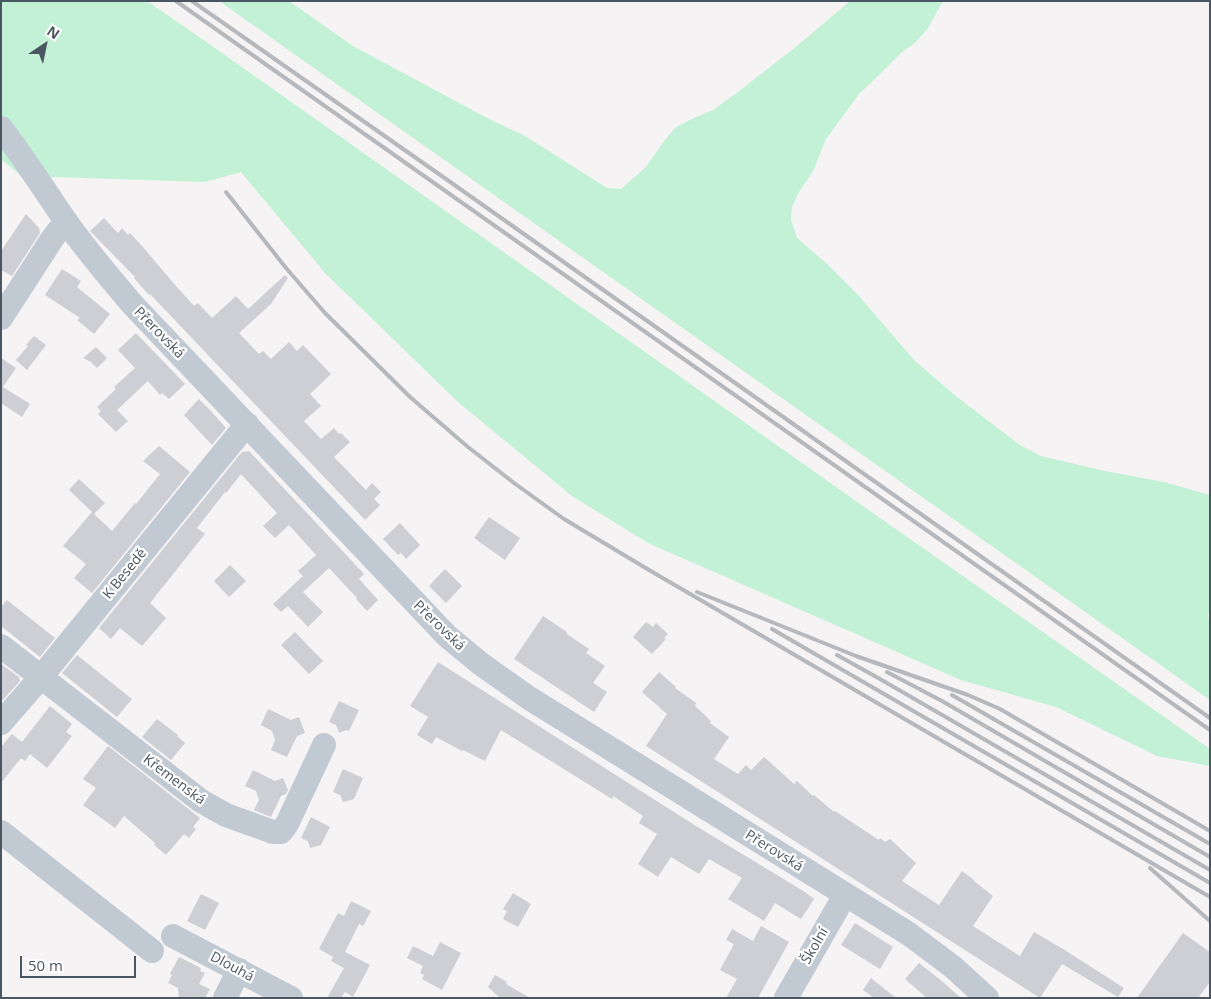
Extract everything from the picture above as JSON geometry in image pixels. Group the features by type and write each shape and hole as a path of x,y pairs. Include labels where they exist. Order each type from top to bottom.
{"street":[{"name":"Přerovská","path":"1,128 101,268 133,305 447,636 481,664 529,698 926,946 953,967 987,998"},
{"path":"1,318 52,239 66,221"},
{"name":"K Besedě","path":"1,724 247,424"},
{"name":"Křemenská","path":"1,646 201,801 226,815 273,832 281,832 287,824 324,745"},
{"path":"1,832 152,951"},
{"name":"Školní","path":"786,998 845,895"},
{"name":"Dlouhá","path":"173,936 291,998"},
{"path":"225,998 239,970"}],"green space":[{"path":"1,1 147,1 1210,749 1210,766 1157,756 1056,707 961,680 648,543 572,496 458,402 325,273 241,172 205,182 55,177 28,181 1,161"},
{"path":"219,1 289,1 353,46 487,118 525,136 607,188 621,189 645,168 676,127 713,110 738,92 797,46 850,1 943,1 928,28 915,43 902,52 859,94 826,139 813,171 799,192 792,207 791,219 797,238 826,263 858,295 915,361 957,397 1020,445 1041,456 1164,482 1210,495 1210,610 1208,615 1210,626 1210,700"}],"building":[{"path":"26,214 39,228 40,233 12,276 1,270 1,251"},
{"path":"104,218 118,233 122,228 128,235 130,233 194,306 198,303 212,318 236,296 248,309 285,275 288,278 271,304 239,333 259,354 263,351 271,359 289,342 297,351 303,345 331,374 310,394 321,406 304,421 321,439 334,428 339,434 341,433 350,442 334,457 366,490 372,483 381,492 374,499 380,505 365,520 90,231"},
{"path":"62,269 81,281 77,287 110,314 94,334 77,320 80,318 45,295"},
{"path":"136,333 185,384 169,399 162,393 160,395 148,381 117,410 128,421 116,432 98,414 101,411 97,407 116,389 114,387 135,368 118,350"},
{"path":"34,336 46,345 27,370 16,360"},
{"path":"96,347 107,358 97,368 83,358"},
{"path":"1,358 16,368 3,387 30,404 22,417 1,403"},
{"path":"199,399 226,428 212,445 184,415"},
{"path":"159,446 190,472 92,593 74,578 86,564 63,546 92,512 69,490 79,479 105,503 94,514 112,531 160,474 143,461"},
{"path":"249,451 364,574 359,579 378,600 367,611 329,568 303,592 323,612 308,627 288,606 281,612 273,604 303,576 298,571 316,555 289,525 275,538 263,526 277,513 241,474 197,528 205,534 150,603 166,618 142,646 120,628 111,639 99,628 242,452"},
{"path":"489,517 520,538 505,560 474,538"},
{"path":"400,523 420,545 406,559 401,553 398,555 383,539"},
{"path":"230,565 246,581 229,597 214,581"},
{"path":"445,569 462,586 446,603 429,586"},
{"path":"7,600 55,638 40,657 1,626 1,607"},
{"path":"543,616 589,649 586,653 605,666 593,683 607,692 594,712 514,659"},
{"path":"646,622 653,627 656,623 668,634 664,638 666,639 652,654 633,637"},
{"path":"295,632 323,661 309,674 281,645"},
{"path":"77,655 132,699 117,717 62,673"},
{"path":"438,662 696,826 805,892 814,899 801,919 775,903 764,921 728,899 742,878 709,859 699,874 671,857 658,877 638,864 657,834 639,823 643,816 613,796 612,799 501,730 485,761 436,737 432,744 417,735 428,717 410,706"},
{"path":"1,664 19,677 20,681 1,702"},
{"path":"659,672 675,688 696,703 695,706 711,721 710,723 729,737 714,759 738,774 746,765 751,770 764,757 794,784 797,781 834,812 879,840 880,838 885,842 890,839 916,863 902,881 939,905 962,871 993,896 973,926 1020,956 1034,932 1124,988 1118,997 1062,964 1040,998 646,746 667,714 642,692"},
{"path":"339,701 359,710 349,731 346,730 339,733 336,725 329,722"},
{"path":"50,706 72,724 66,732 72,736 47,768 30,754 25,761 21,758 1,783 1,747 12,734 22,742"},
{"path":"268,709 291,720 299,717 305,733 297,736 287,757 271,750 275,740 272,731 261,725"},
{"path":"157,719 178,735 185,743 171,760 142,737"},
{"path":"108,746 200,818 193,827 196,829 189,838 184,834 166,855 124,816 115,828 83,805 96,788 83,779"},
{"path":"343,769 363,778 354,799 343,802 340,795 333,792"},
{"path":"253,770 275,781 283,778 288,790 286,794 281,796 271,817 254,810 259,800 256,791 245,786"},
{"path":"311,817 330,827 321,845 310,848 308,841 301,838"},
{"path":"513,893 531,904 518,927 503,919 507,911 503,909"},
{"path":"201,894 219,903 205,930 187,921"},
{"path":"351,901 371,911 363,926 359,924 345,952 370,965 353,997 345,992 341,998 327,998 344,968 331,961 333,957 319,949 338,913 344,916"},
{"path":"855,923 893,947 880,969 841,945"},
{"path":"761,926 789,942 758,998 726,998 737,979 720,970 734,944 726,940 732,929 753,941"},
{"path":"1183,933 1210,952 1210,982 1198,998 1137,998"},
{"path":"440,942 461,953 442,990 422,979 424,975 420,973 423,966 407,958 413,946 433,956"},
{"path":"179,957 201,968 200,971 205,973 199,984 210,989 205,998 179,998 178,988 168,983 172,975 170,974"},
{"path":"919,963 961,998 927,998 905,979"},
{"path":"495,975 530,998 500,998 488,987"},
{"path":"871,978 896,998 874,998 863,990"}],"railway":[{"path":"176,1 1210,730"},
{"path":"192,1 1210,718"},
{"path":"226,192 286,268 325,313 410,397 468,447 564,519 1210,897"},
{"path":"697,592 856,656 968,695 1000,709 1210,831"},
{"path":"772,629 1210,883"},
{"path":"837,655 1210,870"},
{"path":"887,672 942,701 1210,857"},
{"path":"952,695 1210,844"},
{"path":"1150,868 1210,921"}]}
